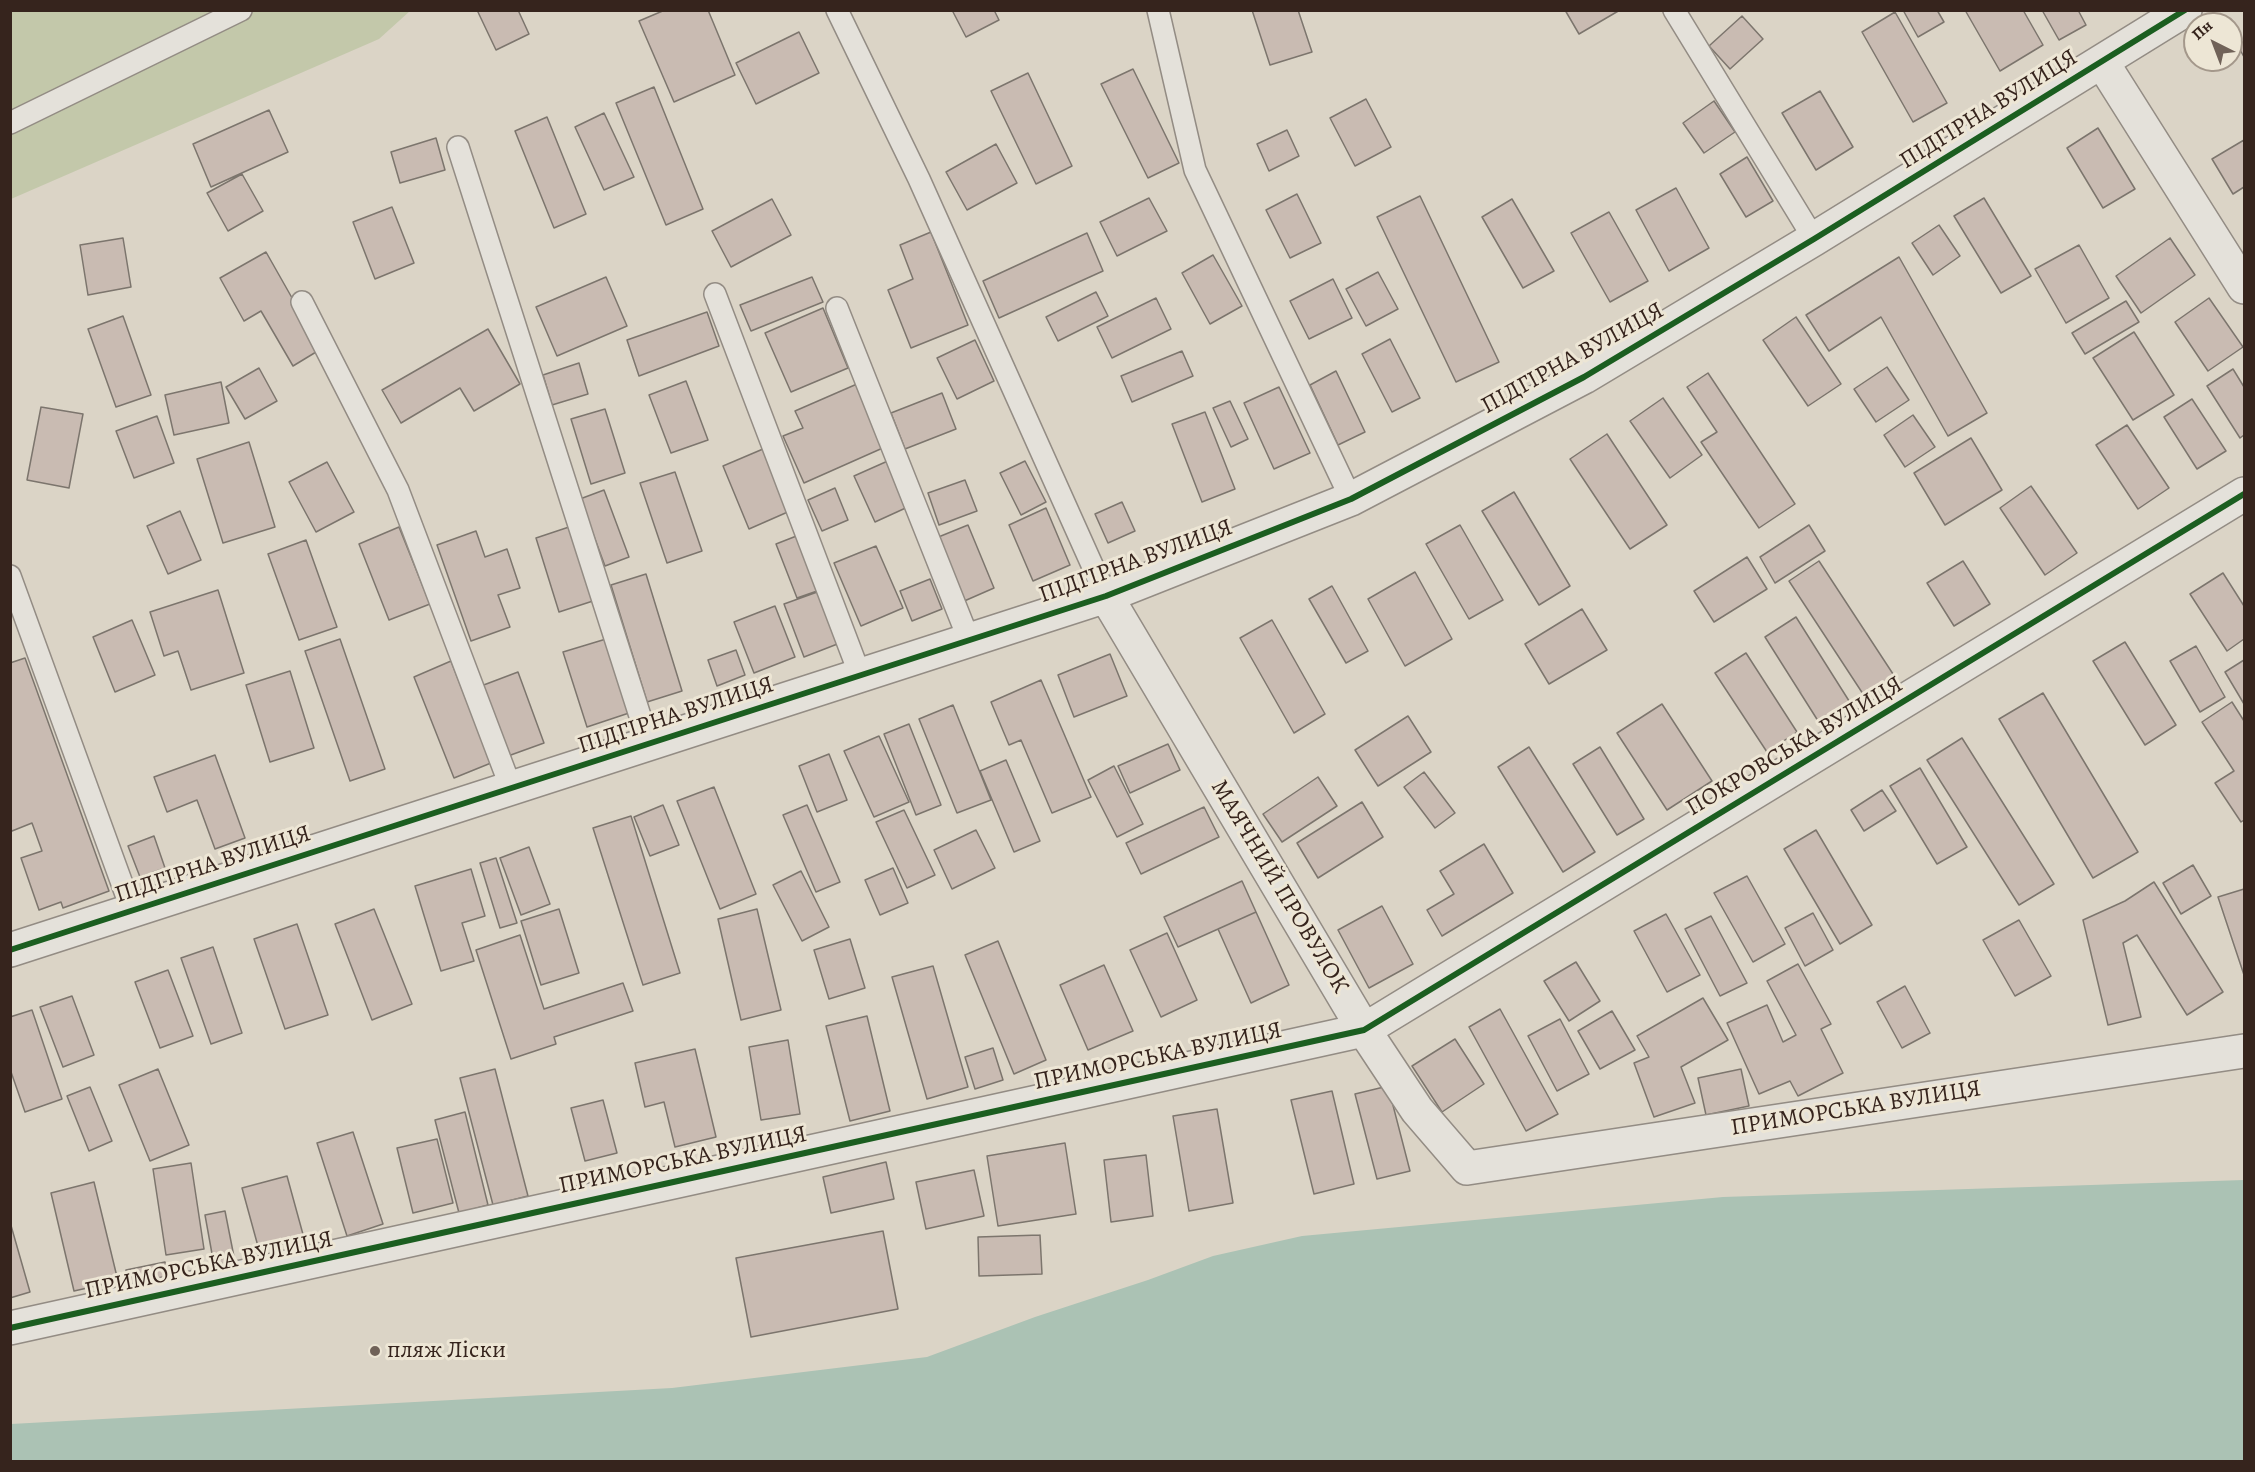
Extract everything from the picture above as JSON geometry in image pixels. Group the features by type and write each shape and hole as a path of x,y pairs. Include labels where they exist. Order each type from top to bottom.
{"street":[{"name":"ПІДГІРНА ВУЛИЦЯ","path":"10,950 1106,596 1351,499 1584,377 1814,239 2185,10"},
{"path":"2102,62 2244,287"},
{"name":"ПОКРОВСЬКА ВУЛИЦЯ","path":"1364,1030 2244,494"},
{"name":"МАЯЧНИЙ ПРОВУЛОК","path":"1106,596 1364,1030 1417,1110 1467,1168"},
{"name":"ПРИМОРСЬКА ВУЛИЦЯ","path":"10,1328 1364,1030"},
{"name":"ПРИМОРСЬКА ВУЛИЦЯ","path":"1467,1168 2244,1051"}],"lane":[{"path":"10,123 241,10"},
{"path":"837,10 919,179 1106,596"},
{"path":"1158,10 1195,170 1351,499"},
{"path":"1674,10 1814,239"},
{"path":"458,147 649,744"},
{"path":"715,294 860,675"},
{"path":"302,302 398,490 511,788"},
{"path":"837,308 969,640"},
{"path":"10,576 132,911"}],"shaded area":[{"path":"11,11 410,11 379,39 11,199"},
{"path":"2244,1180 2244,1461 11,1461 11,1424 672,1388 927,1357 1213,1256 1302,1236 1723,1197"}],"building":[{"path":"477,10 518,10 529,34 496,50"},
{"path":"665,10 708,10 735,75 674,102 639,21"},
{"path":"952,10 994,10 999,20 966,37"},
{"path":"1252,10 1298,10 1312,52 1270,65"},
{"path":"1565,10 1620,10 1579,34"},
{"path":"1903,10 1937,10 1944,22 1918,37"},
{"path":"1965,10 2023,10 2043,45 2000,71"},
{"path":"2042,10 2078,10 2086,25 2059,40"},
{"path":"1895,12 1947,103 1913,122 1862,32"},
{"path":"1742,16 1763,39 1730,69 1709,46"},
{"path":"799,32 819,73 756,104 736,63"},
{"path":"1133,69 1179,163 1148,178 1101,84"},
{"path":"1028,73 1072,166 1036,184 991,91"},
{"path":"654,87 703,209 666,225 616,103"},
{"path":"1820,91 1853,147 1816,170 1782,113"},
{"path":"1366,99 1391,147 1355,166 1330,118"},
{"path":"1714,101 1735,132 1704,153 1683,123"},
{"path":"269,110 288,152 211,187 193,144"},
{"path":"604,113 634,177 604,190 575,127"},
{"path":"547,117 586,214 554,228 515,131"},
{"path":"2098,128 2135,189 2103,208 2067,148"},
{"path":"1287,130 1299,156 1269,171 1257,144"},
{"path":"436,138 445,170 400,183 391,152"},
{"path":"2244,140 2244,187 2233,194 2212,159"},
{"path":"996,144 1017,183 967,210 946,172"},
{"path":"1747,157 1773,201 1746,217 1720,174"},
{"path":"242,174 263,211 228,231 207,193"},
{"path":"1676,188 1709,248 1669,271 1636,210"},
{"path":"1297,194 1321,243 1290,258 1266,210"},
{"path":"1420,196 1499,362 1456,382 1377,217"},
{"path":"1149,198 1167,231 1117,256 1100,222"},
{"path":"1984,198 2031,276 2001,293 1954,216"},
{"path":"772,199 791,235 731,267 712,231"},
{"path":"1512,199 1554,271 1523,288 1482,217"},
{"path":"392,207 414,263 375,279 353,222"},
{"path":"1609,212 1648,281 1610,302 1571,233"},
{"path":"1939,225 1960,256 1933,275 1912,243"},
{"path":"931,232 968,325 911,348 888,290 913,279 900,245"},
{"path":"1087,233 1103,271 999,318 983,281"},
{"path":"123,238 131,287 88,295 80,245"},
{"path":"2170,238 2195,275 2141,313 2116,276"},
{"path":"2079,245 2109,298 2066,323 2035,269"},
{"path":"266,252 321,349 293,366 261,311 244,321 220,278"},
{"path":"1213,255 1242,306 1210,324 1182,273"},
{"path":"1899,257 1987,413 1948,436 1881,317 1829,351 1806,315"},
{"path":"1378,272 1398,309 1366,326 1346,289"},
{"path":"606,277 627,326 557,356 536,307"},
{"path":"812,277 823,302 751,331 740,305"},
{"path":"1333,279 1352,318 1309,339 1290,301"},
{"path":"1096,292 1108,316 1058,341 1046,317"},
{"path":"1156,298 1171,329 1112,358 1097,327"},
{"path":"2209,298 2243,347 2208,371 2175,322"},
{"path":"2126,301 2139,322 2085,354 2072,333"},
{"path":"823,308 848,368 791,392 765,333"},
{"path":"707,312 719,346 639,376 627,340"},
{"path":"123,316 151,395 116,407 88,329"},
{"path":"1796,317 1841,384 1808,406 1763,340"},
{"path":"488,329 520,384 474,411 460,388 401,423 382,390"},
{"path":"2134,332 2174,395 2133,420 2093,358"},
{"path":"1390,339 1420,398 1392,412 1362,354"},
{"path":"975,340 994,381 957,399 937,358"},
{"path":"1182,351 1193,376 1132,402 1121,376"},
{"path":"579,363 588,394 552,405 543,375"},
{"path":"1887,367 1909,400 1876,422 1854,389"},
{"path":"259,368 277,401 245,419 226,387"},
{"path":"2233,369 2244,387 2244,435 2240,438 2207,386"},
{"path":"1336,371 1365,432 1338,445 1310,385"},
{"path":"1708,373 1795,504 1759,528 1701,442 1717,432 1687,387"},
{"path":"686,381 708,440 671,453 649,395"},
{"path":"221,382 229,423 174,435 165,395"},
{"path":"857,384 885,447 804,483 783,436 803,428 795,411"},
{"path":"1279,387 1310,453 1274,469 1244,403"},
{"path":"942,393 956,429 905,449 891,413"},
{"path":"1663,398 1702,455 1670,478 1630,421"},
{"path":"2192,399 2226,451 2197,469 2164,417"},
{"path":"1230,401 1248,439 1231,447 1213,408"},
{"path":"41,407 83,414 69,488 27,480"},
{"path":"605,409 625,473 591,484 571,419"},
{"path":"1205,412 1235,489 1202,502 1172,424"},
{"path":"1913,415 1935,447 1905,467 1884,435"},
{"path":"157,416 174,463 134,478 116,431"},
{"path":"2127,425 2169,488 2138,509 2096,445"},
{"path":"1607,434 1667,525 1630,549 1570,459"},
{"path":"1971,438 2002,490 1945,525 1914,473"},
{"path":"249,442 275,527 223,543 197,459"},
{"path":"763,449 790,511 749,529 723,466"},
{"path":"890,460 910,506 875,522 854,476"},
{"path":"1025,461 1046,502 1021,515 1000,473"},
{"path":"327,462 354,512 316,532 289,482"},
{"path":"675,472 702,551 667,563 640,483"},
{"path":"965,480 977,511 939,525 928,493"},
{"path":"2031,486 2077,553 2045,575 2000,508"},
{"path":"835,488 848,520 822,531 808,500"},
{"path":"604,490 629,557 605,566 580,499"},
{"path":"1514,492 1570,586 1539,605 1482,511"},
{"path":"1122,502 1135,531 1108,543 1095,514"},
{"path":"1046,508 1070,565 1033,581 1009,525"},
{"path":"180,511 201,560 168,574 147,526"},
{"path":"968,525 994,588 962,602 936,538"},
{"path":"1460,525 1503,600 1469,619 1426,544"},
{"path":"1809,525 1825,551 1775,583 1760,557"},
{"path":"572,526 596,600 559,612 536,538"},
{"path":"399,527 430,604 389,620 359,544"},
{"path":"476,531 485,557 507,549 520,588 498,595 510,627 471,641 437,545"},
{"path":"799,535 820,590 797,598 776,544"},
{"path":"306,540 337,627 299,640 268,554"},
{"path":"876,546 903,608 861,626 834,563"},
{"path":"1747,557 1767,589 1714,622 1694,591"},
{"path":"1819,561 1895,677 1865,697 1789,581"},
{"path":"1963,561 1990,604 1954,626 1927,583"},
{"path":"1415,572 1452,639 1405,666 1368,599"},
{"path":"2223,573 2244,606 2244,639 2227,651 2190,594"},
{"path":"646,574 682,691 647,702 611,585"},
{"path":"930,579 942,609 912,621 900,591"},
{"path":"1332,586 1368,651 1346,663 1309,599"},
{"path":"218,590 244,673 191,690 178,651 164,656 150,612"},
{"path":"820,591 840,643 804,657 784,604"},
{"path":"775,606 795,657 754,673 734,622"},
{"path":"1582,609 1607,650 1549,684 1525,644"},
{"path":"1796,617 1851,704 1820,724 1765,637"},
{"path":"132,620 155,675 115,692 93,637"},
{"path":"1272,620 1325,714 1294,733 1240,638"},
{"path":"340,639 385,769 350,781 305,651"},
{"path":"606,639 629,713 587,727 563,652"},
{"path":"2125,642 2176,725 2145,745 2093,661"},
{"path":"2196,646 2225,697 2200,712 2170,661"},
{"path":"736,650 745,675 717,686 708,660"},
{"path":"1746,653 1797,732 1767,752 1715,673"},
{"path":"1110,654 1127,696 1074,717 1058,675"},
{"path":"25,658 109,891 63,908 61,902 39,910 21,858 42,851 32,823 12,831 10,828 10,663"},
{"path":"2244,660 2244,704 2225,672"},
{"path":"451,661 491,763 454,778 414,677"},
{"path":"290,671 314,748 270,762 246,685"},
{"path":"518,672 544,743 508,756 481,686"},
{"path":"1041,680 1091,797 1052,813 1021,740 1009,745 991,702"},
{"path":"2043,693 2138,852 2093,878 1999,719"},
{"path":"2232,702 2244,721 2244,820 2241,822 2215,783 2234,771 2202,722"},
{"path":"1662,704 1712,781 1667,810 1617,733"},
{"path":"953,705 991,800 957,813 919,719"},
{"path":"1408,716 1431,752 1378,786 1355,750"},
{"path":"909,724 941,805 916,815 884,734"},
{"path":"879,736 909,802 874,817 844,751"},
{"path":"1962,738 2054,884 2019,905 1927,760"},
{"path":"1168,744 1180,770 1130,793 1118,766"},
{"path":"1529,747 1595,852 1563,872 1498,767"},
{"path":"1600,747 1644,819 1617,835 1573,764"},
{"path":"829,754 847,800 817,812 799,766"},
{"path":"215,755 245,838 215,849 197,800 167,812 154,777"},
{"path":"1006,760 1040,841 1014,852 980,771"},
{"path":"1114,766 1143,824 1117,837 1088,780"},
{"path":"1920,768 1967,847 1937,864 1890,786"},
{"path":"1424,772 1455,813 1435,828 1404,787"},
{"path":"1318,777 1337,806 1282,842 1263,814"},
{"path":"714,787 756,894 720,909 677,801"},
{"path":"1882,790 1896,811 1864,831 1851,810"},
{"path":"1362,802 1383,837 1318,878 1297,843"},
{"path":"663,805 679,845 650,856 634,817"},
{"path":"807,805 840,882 816,892 783,815"},
{"path":"1204,807 1219,837 1141,874 1126,843"},
{"path":"904,810 935,875 907,888 876,822"},
{"path":"631,816 680,973 643,985 593,828"},
{"path":"976,830 995,868 952,889 934,850"},
{"path":"1816,830 1872,925 1840,944 1784,849"},
{"path":"154,836 165,868 140,877 128,846"},
{"path":"1484,844 1513,893 1442,936 1427,910 1454,894 1440,871"},
{"path":"529,847 550,904 521,915 500,858"},
{"path":"496,858 517,923 500,928 480,863"},
{"path":"2193,865 2211,896 2181,914 2163,883"},
{"path":"893,868 908,903 880,915 865,880"},
{"path":"471,869 485,916 462,923 474,961 441,971 415,886"},
{"path":"801,871 829,927 802,941 773,885"},
{"path":"1747,876 1785,944 1753,962 1714,893"},
{"path":"1242,881 1256,912 1178,947 1164,917"},
{"path":"2154,882 2223,992 2187,1015 2137,935 2123,943 2141,1017 2108,1025 2083,920 2125,901"},
{"path":"2244,889 2244,975 2218,897"},
{"path":"1382,906 1413,964 1369,988 1338,930"},
{"path":"374,909 412,1004 372,1020 335,924"},
{"path":"559,909 579,973 541,985 521,921"},
{"path":"757,909 781,1010 741,1020 718,919"},
{"path":"1256,912 1289,985 1251,1003 1218,929"},
{"path":"1813,913 1833,950 1805,966 1785,928"},
{"path":"1666,914 1700,975 1667,992 1634,931"},
{"path":"1711,916 1747,983 1720,996 1685,929"},
{"path":"2019,920 2051,976 2015,996 1983,940"},
{"path":"297,924 328,1015 285,1029 254,939"},
{"path":"1167,933 1197,1000 1161,1017 1130,950"},
{"path":"520,935 544,1009 623,983 633,1011 554,1037 556,1044 511,1059 476,950"},
{"path":"850,939 865,988 829,999 814,950"},
{"path":"998,941 1046,1060 1014,1074 965,955"},
{"path":"213,947 242,1033 211,1044 181,958"},
{"path":"1576,962 1600,1001 1569,1021 1544,981"},
{"path":"1798,964 1831,1024 1821,1029 1843,1073 1798,1096 1790,1081 1759,1094 1727,1023 1767,1005 1783,1042 1796,1035 1767,981"},
{"path":"1104,965 1133,1031 1088,1050 1060,985"},
{"path":"933,966 968,1087 927,1099 892,977"},
{"path":"168,970 193,1036 160,1048 135,982"},
{"path":"1905,986 1930,1033 1902,1048 1877,1002"},
{"path":"72,996 94,1055 63,1067 40,1007"},
{"path":"1703,998 1728,1040 1681,1067 1695,1103 1654,1117 1634,1063 1649,1057 1637,1036"},
{"path":"1500,1009 1558,1114 1526,1131 1469,1027"},
{"path":"32,1010 62,1099 25,1112 10,1069 10,1017"},
{"path":"1612,1011 1635,1050 1600,1069 1578,1031"},
{"path":"867,1016 890,1111 850,1121 826,1026"},
{"path":"1560,1019 1589,1074 1557,1091 1528,1036"},
{"path":"1455,1039 1484,1084 1442,1112 1412,1066"},
{"path":"788,1040 800,1114 761,1120 749,1047"},
{"path":"993,1048 1003,1080 975,1089 965,1057"},
{"path":"695,1049 716,1137 675,1147 664,1102 645,1107 635,1063"},
{"path":"158,1069 189,1145 150,1161 119,1085"},
{"path":"495,1069 528,1196 493,1205 460,1078"},
{"path":"1741,1069 1749,1106 1706,1115 1698,1078"},
{"path":"1388,1086 1410,1171 1377,1179 1355,1094"},
{"path":"90,1087 112,1141 89,1151 67,1096"},
{"path":"1332,1091 1354,1184 1314,1194 1291,1100"},
{"path":"603,1100 617,1153 585,1161 571,1108"},
{"path":"1217,1109 1233,1203 1189,1211 1173,1116"},
{"path":"465,1112 488,1205 459,1213 435,1120"},
{"path":"353,1132 383,1224 347,1236 317,1143"},
{"path":"437,1139 453,1203 413,1213 397,1148"},
{"path":"1065,1143 1076,1214 998,1226 987,1156"},
{"path":"1146,1155 1153,1216 1111,1222 1104,1160"},
{"path":"886,1162 894,1199 831,1213 823,1177"},
{"path":"191,1163 204,1249 166,1255 153,1169"},
{"path":"974,1170 984,1216 926,1229 916,1182"},
{"path":"287,1176 304,1238 259,1250 242,1188"},
{"path":"94,1182 118,1281 74,1291 51,1193"},
{"path":"225,1211 237,1272 216,1276 205,1215"},
{"path":"10,1222 30,1292 10,1298"},
{"path":"883,1231 898,1309 751,1337 736,1258"},
{"path":"1040,1235 1042,1274 979,1276 978,1237"},
{"path":"165,1262 169,1286 130,1294 126,1270"}],"cycle path":[{"path":"10,950 1106,596 1351,499 1584,377 1814,239 2185,10"},
{"path":"10,1328 1364,1030 2244,494"}],"place":[{"name":"пляж Ліски","path":"375,1351"}]}
